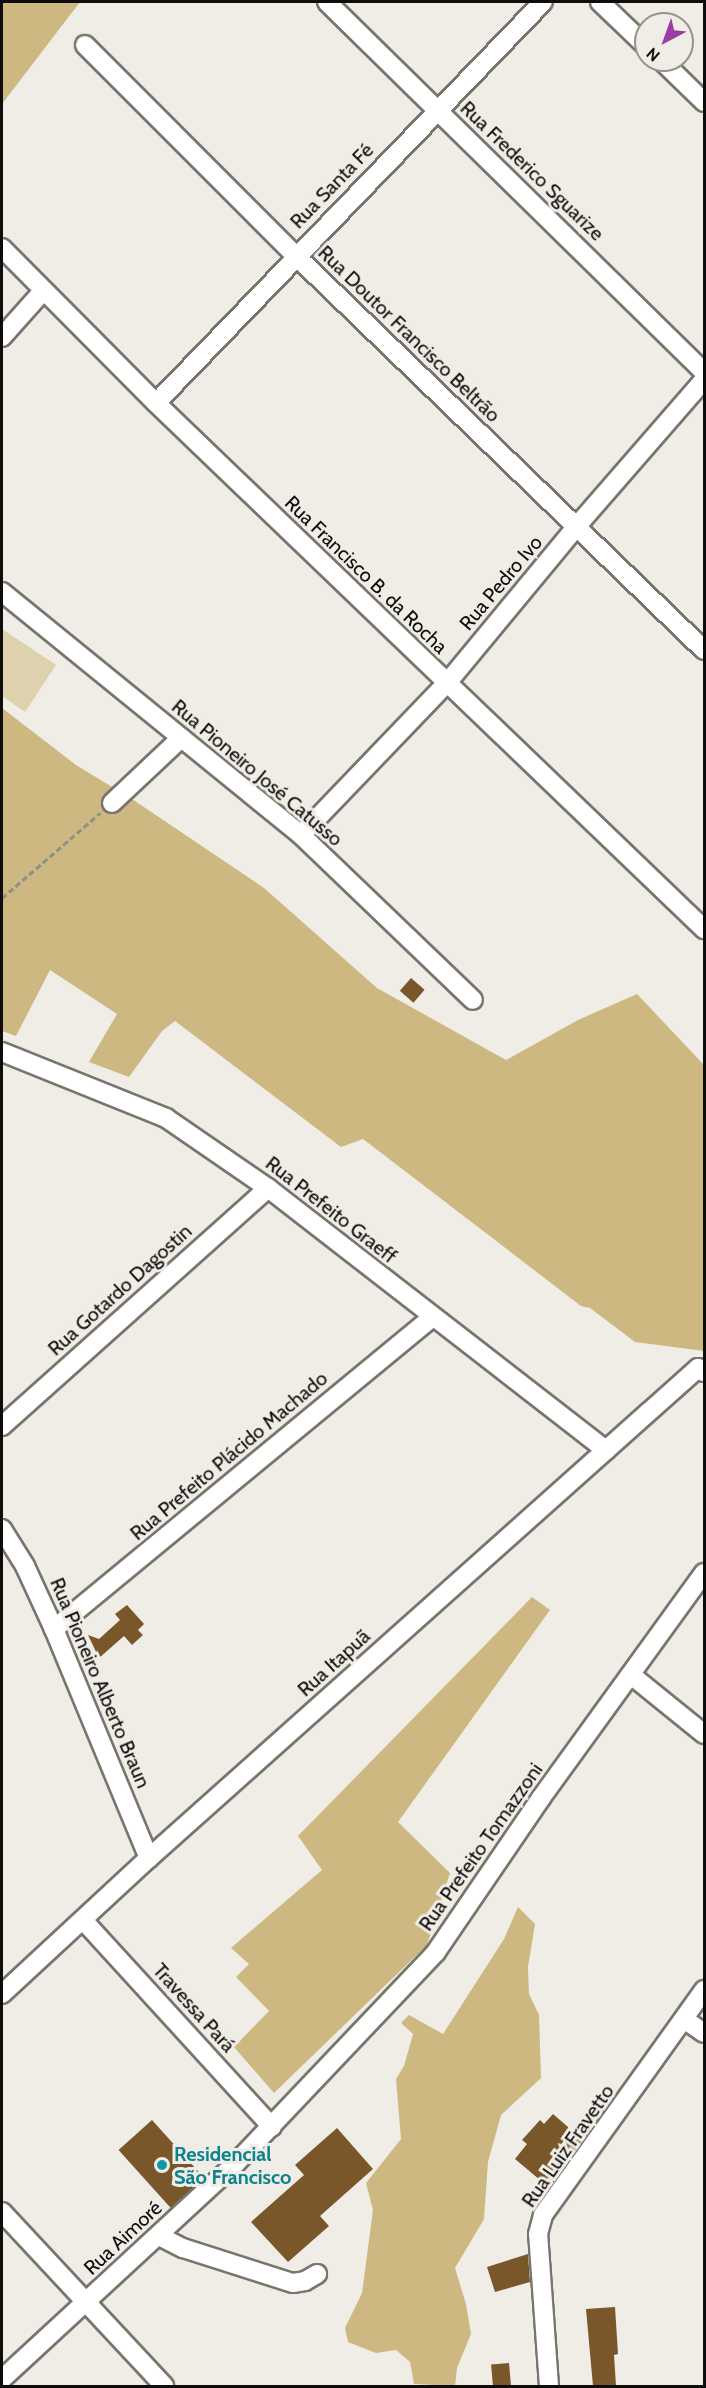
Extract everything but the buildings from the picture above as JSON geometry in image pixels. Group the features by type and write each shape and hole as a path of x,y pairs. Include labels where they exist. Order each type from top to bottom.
{"street":[{"name":"Rua Frederico Sguarize","path":"327,2 705,372"},
{"name":"Rua Santa Fé","path":"156,403 543,2"},
{"path":"600,2 634,35"},
{"name":"Rua Doutor Francisco Beltrão","path":"86,45 296,256 705,650"},
{"path":"674,72 705,102"},
{"name":"Rua Francisco B. da Rocha","path":"2,248 156,403 705,929"},
{"path":"2,337 43,291"},
{"name":"Rua Pedro Ivo","path":"301,835 447,683 576,527 705,380"},
{"name":"Rua Pioneiro José Catusso","path":"2,592 301,835 473,1000"},
{"path":"112,803 181,738"},
{"name":"Rua Prefeito Graeff","path":"2,1052 166,1118 268,1188 606,1450"},
{"name":"Rua Gotardo Dagostin","path":"2,1426 268,1188"},
{"name":"Rua Prefeito Plácido Machado","path":"54,1629 433,1317"},
{"name":"Rua Itapuã","path":"2,1994 149,1858 606,1450 701,1370"},
{"name":"Rua Pioneiro Alberto Braun","path":"2,1529 26,1566 149,1858"},
{"name":"Rua Prefeito Tomazzoni","path":"272,2127 436,1952 541,1797 705,1572"},
{"path":"631,1675 705,1734"},
{"name":"Travessa Pará","path":"83,1920 272,2127"},
{"name":"Rua Luiz Fravetto","path":"549,2386 538,2235 543,2215 705,1990"},
{"path":"684,2019 705,2033"},
{"name":"Rua Aimoré","path":"2,2379 159,2236 272,2127"},
{"path":"2,2212 164,2386"},
{"path":"159,2236 183,2248 293,2283 305,2281 317,2274"}],"path":[{"path":"2,898 112,803"}],"shaded area":[{"path":"2,2 80,2 2,104"},
{"path":"2,629 56,665 25,712 2,696"},
{"path":"2,708 76,765 132,799 264,888 377,988 506,1060 578,1020 637,994 704,1065 704,1351 635,1342 590,1308 581,1306 363,1139 341,1147 175,1021 162,1031 129,1077 89,1062 117,1014 50,970 16,1036 2,1031"},
{"path":"532,1597 550,1610 398,1822 450,1873 427,1945 274,2093 234,2047 269,2011 236,1977 249,1964 231,1948 322,1870 298,1836"},
{"path":"518,1907 535,1924 528,1967 529,1994 539,2015 541,2078 501,2115 488,2162 484,2219 455,2268 466,2304 471,2334 457,2368 455,2386 414,2384 410,2362 396,2350 376,2353 348,2342 345,2328 362,2293 373,2210 366,2183 401,2139 396,2079 404,2066 413,2034 401,2023 409,2015 443,2034 504,1939"}],"place":[{"name":"Residencial São Francisco","path":"162,2165"}]}
